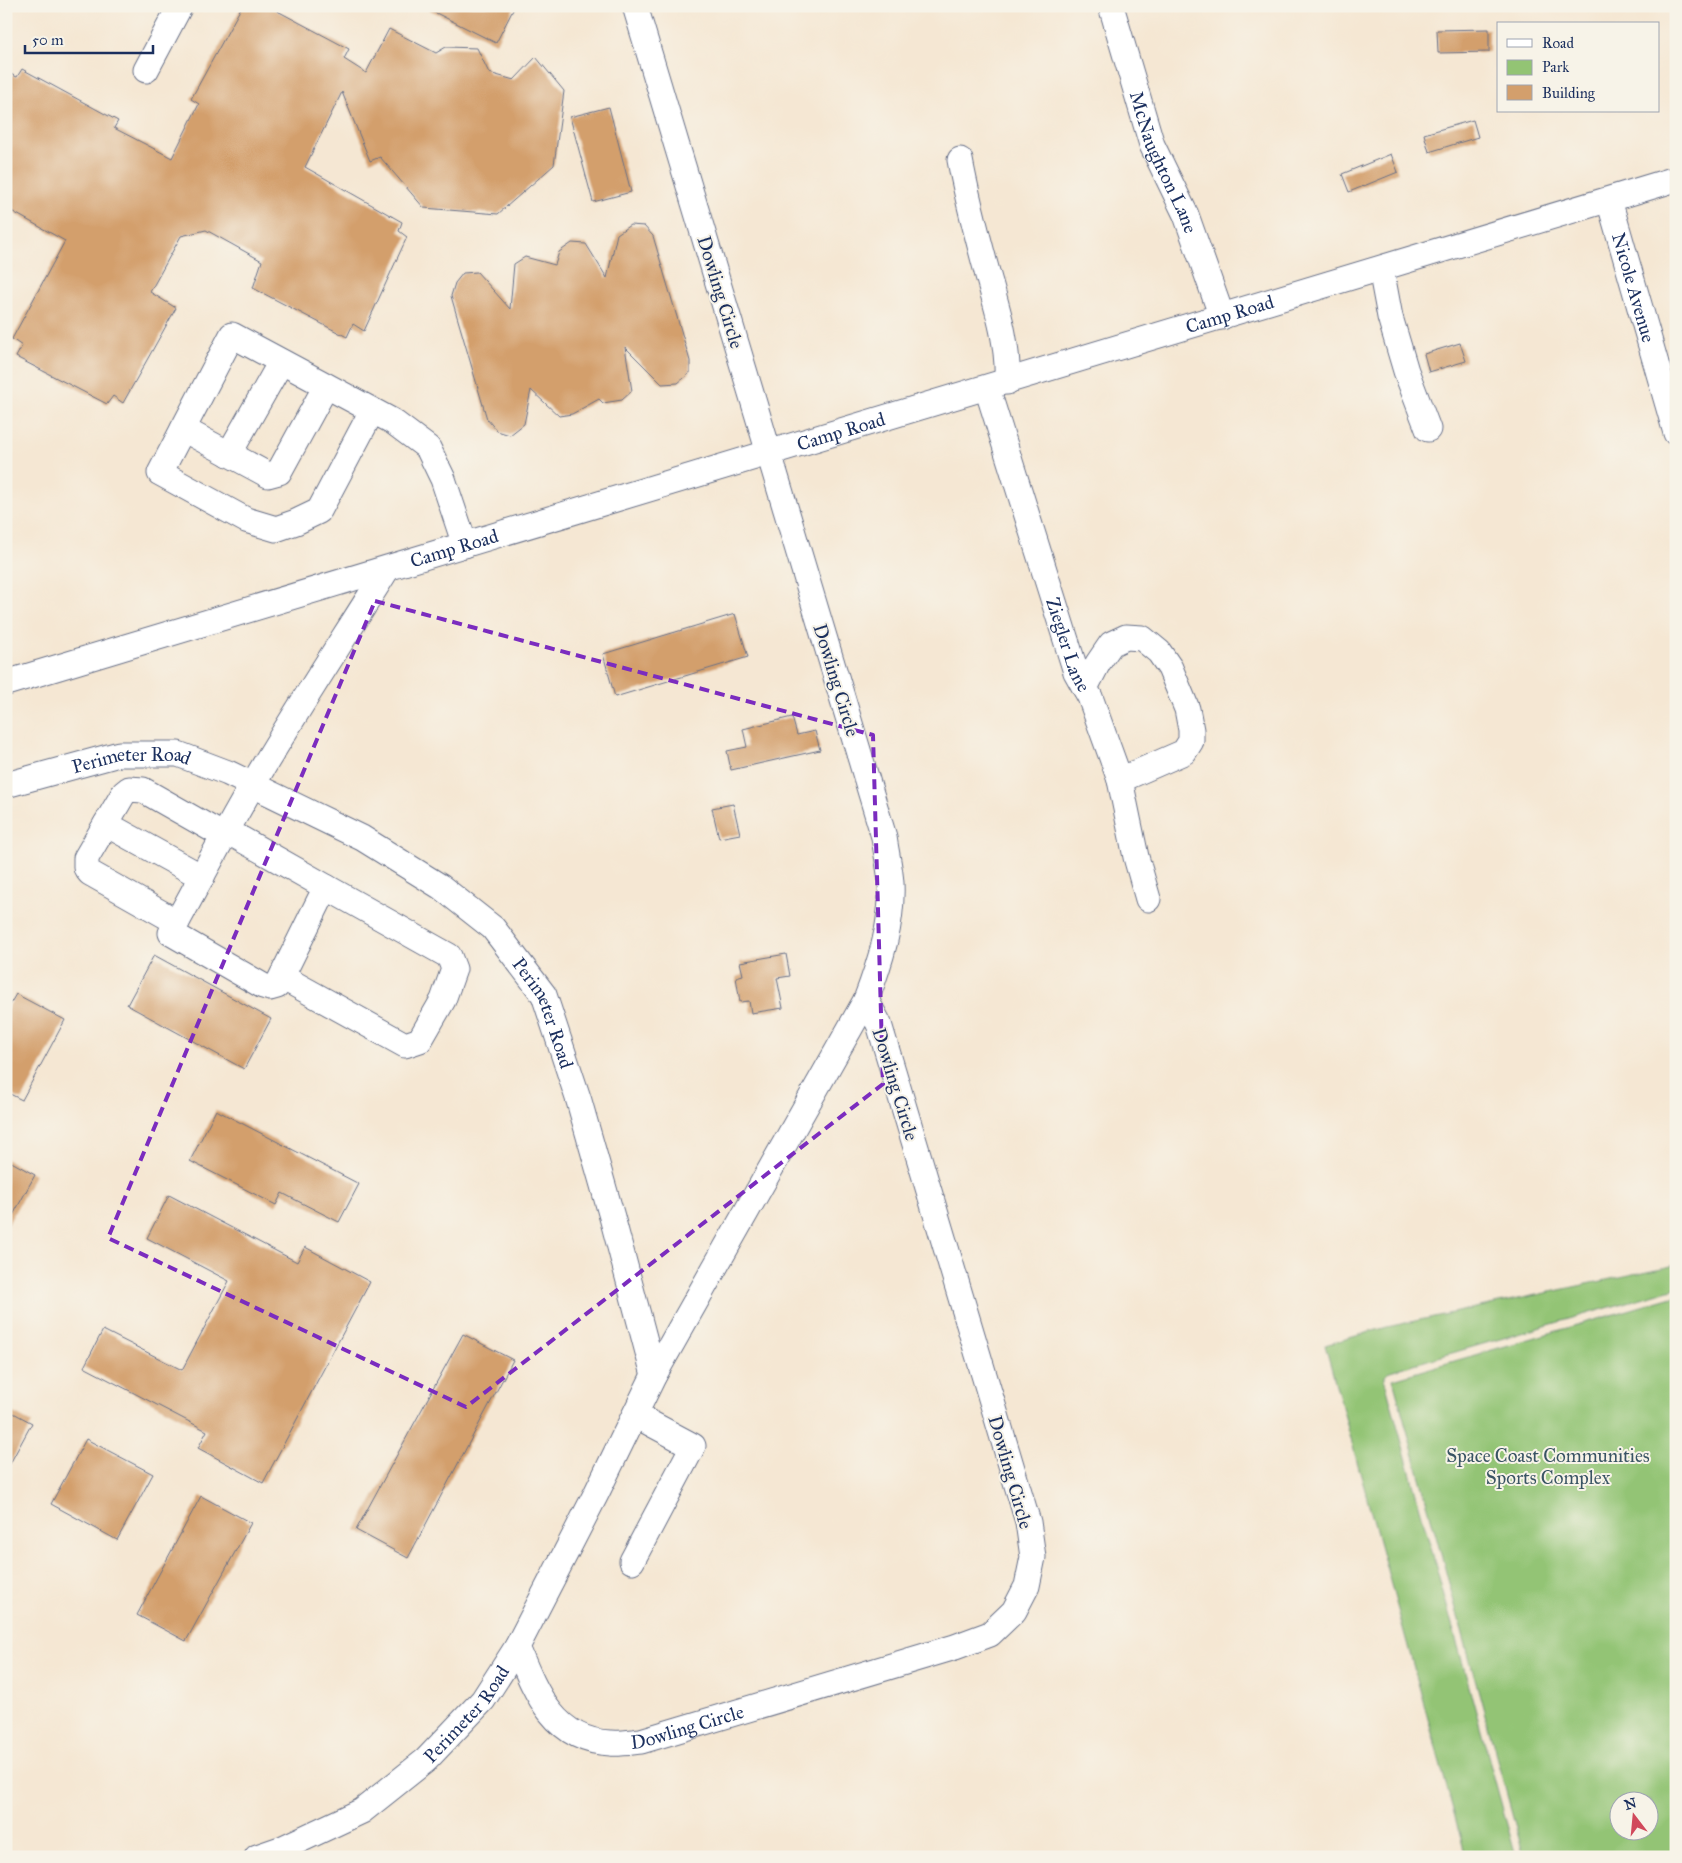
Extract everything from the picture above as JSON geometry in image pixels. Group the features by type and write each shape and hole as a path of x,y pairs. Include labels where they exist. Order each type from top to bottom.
{"street":[{"path":"146,70 180,6"},
{"name":"Dowling Circle","path":"518,1646 533,1686 545,1706 563,1726 585,1738 609,1743 641,1741 955,1648 990,1634 1014,1611 1027,1586 1033,1557 1028,1522 879,1024 866,1000 879,964 889,922 891,883 884,838 635,6"},
{"name":"McNaughton Lane","path":"1111,6 1152,145 1186,215 1222,317"},
{"name":"Ziegler Lane","path":"960,160 974,227 1000,318 1008,364 997,385 1076,672 1085,688 1120,780 1136,857 1148,899"},
{"name":"Camp Road","path":"6,683 1676,180"},
{"name":"Nicole Avenue","path":"1609,200 1676,433"},
{"path":"1381,269 1390,317 1406,371 1428,429"},
{"path":"372,411 319,511 276,529 246,520 160,472 232,335 281,362 326,386 372,411 392,422 428,448 443,479 465,545"},
{"path":"229,454 281,362"},
{"path":"183,429 268,475 279,472 326,386"},
{"path":"326,887 277,986 270,988 262,986 171,933 252,785 387,569"},
{"path":"1085,688 1098,663 1111,644 1126,637 1142,638 1158,652 1170,668 1187,709 1191,741 1184,752 1120,780"},
{"name":"Perimeter Road","path":"6,785 119,754 178,754 228,773 362,838 441,887 494,928 544,995 579,1101 654,1375"},
{"path":"177,922 90,873 86,868 86,858 124,793 129,789 143,790 326,887 449,956 454,969 443,1000 420,1040 405,1045 282,977"},
{"path":"106,824 202,877"},
{"name":"Perimeter Road","path":"257,1857 283,1848 362,1811 426,1760 483,1700 518,1646 596,1494 654,1375 866,1000"},
{"path":"632,1561 693,1446 634,1415"}],"highlighted area":[{"path":"375,601 873,735 883,1084 466,1407 108,1238"}],"green space":[{"path":"1676,1265 1676,1288 1390,1371 1385,1376 1516,1857 1466,1857 1325,1345 1387,1327"},
{"name":"Space Coast Communities Sports Complex","path":"1676,1296 1676,1857 1524,1857 1393,1379"}],"building":[{"path":"242,6 268,6 349,49 344,59 366,73 389,29 436,53 446,47 477,48 489,73 514,80 536,57 564,91 554,165 498,214 424,208 380,157 370,161 342,92 305,167 402,222 399,231 407,237 364,331 353,324 347,337 253,288 262,261 206,230 181,236 150,292 176,308 123,403 113,396 107,404 16,357 22,346 12,339 65,241 6,208 6,72 17,77 22,69 118,121 114,128 172,158 199,104 191,99"},
{"path":"422,6 515,6 496,43"},
{"path":"1489,29 1489,52 1438,53 1437,30"},
{"path":"609,107 631,192 593,202 570,117"},
{"path":"1473,120 1478,137 1429,152 1424,134"},
{"path":"1391,154 1398,172 1349,192 1342,174"},
{"path":"630,225 644,226 653,236 690,361 690,373 678,383 662,384 625,347 632,391 622,400 603,403 599,399 572,414 559,416 531,390 524,424 510,435 497,431 487,419 451,296 455,283 463,273 477,272 510,309 514,264 525,257 555,265 559,252 572,243 586,244 607,278 617,234"},
{"path":"1460,343 1466,361 1429,372 1424,354"},
{"path":"735,614 748,657 615,697 603,654"},
{"path":"792,717 797,735 815,731 820,750 731,770 727,751 747,747 743,729"},
{"path":"733,804 740,834 719,838 712,808"},
{"path":"786,954 790,976 777,978 783,1008 751,1013 749,1001 740,1002 736,977 743,975 740,962"},
{"path":"154,955 271,1019 244,1069 127,1005"},
{"path":"16,994 65,1020 22,1100 6,1092 6,1011"},
{"path":"216,1110 359,1184 339,1222 282,1193 276,1205 190,1161"},
{"path":"6,1159 35,1175 6,1228"},
{"path":"169,1195 297,1262 305,1247 370,1282 263,1483 198,1448 207,1431 84,1367 103,1330 182,1370 229,1281 147,1238"},
{"path":"463,1334 513,1360 408,1558 356,1530"},
{"path":"6,1409 32,1423 6,1471"},
{"path":"86,1439 153,1474 117,1540 51,1504"},
{"path":"201,1496 251,1523 186,1641 137,1615"}]}
